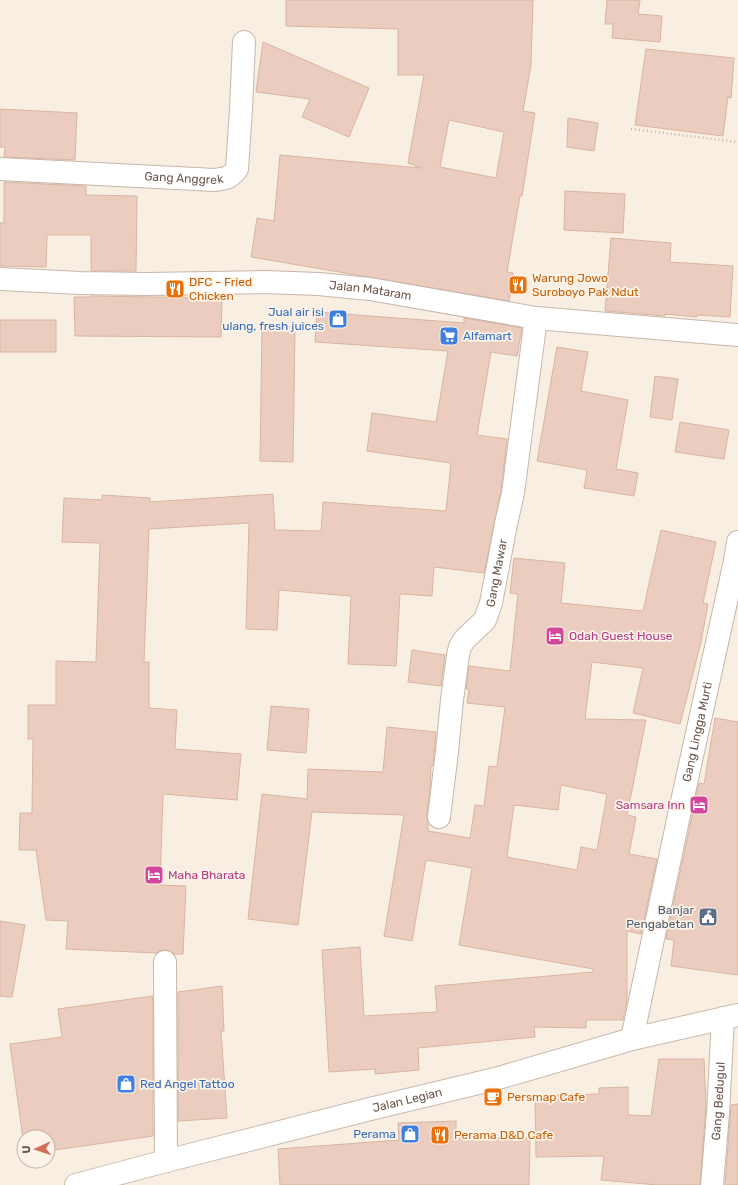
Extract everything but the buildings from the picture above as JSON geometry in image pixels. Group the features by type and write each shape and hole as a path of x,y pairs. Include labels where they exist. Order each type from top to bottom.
{"street":[{"name":"Gang Anggrek","path":"0,169 215,180 228,178 233,175 237,169 244,42"},
{"name":"Jalan Mataram","path":"0,279 80,283 147,284 265,282 318,284 370,289 536,318 738,335"},
{"name":"Gang Mawar","path":"439,817 452,700 460,648 464,640 485,620 491,603 506,524 514,494 536,318"},
{"name":"Gang Lingga Murti","path":"632,1039 738,542"},
{"path":"165,962 166,1160"},
{"name":"Jalan Legian","path":"76,1185 104,1181 166,1160 495,1079 632,1039 730,1016"},
{"name":"Gang Bedugul","path":"712,1185 718,1113 730,1016"}],"path":[{"path":"631,129 738,142"}],"place":[{"name":"Warung Jowo Suroboyo Pak Ndut","path":"518,285"},
{"name":"DFC - Fried Chicken","path":"175,289"},
{"name":"Jual air isi ulang, fresh juices","path":"338,319"},
{"name":"Alfamart","path":"449,336"},
{"name":"Odah Guest House","path":"555,636"},
{"name":"Samsara Inn","path":"699,805"},
{"name":"Maha Bharata","path":"154,875"},
{"name":"Banjar Pengabetan","path":"708,917"},
{"name":"Red Angel Tattoo","path":"126,1084"},
{"name":"Persmap Cafe","path":"493,1097"},
{"name":"Perama","path":"410,1134"},
{"name":"Perama D&D Cafe","path":"440,1135"}]}
